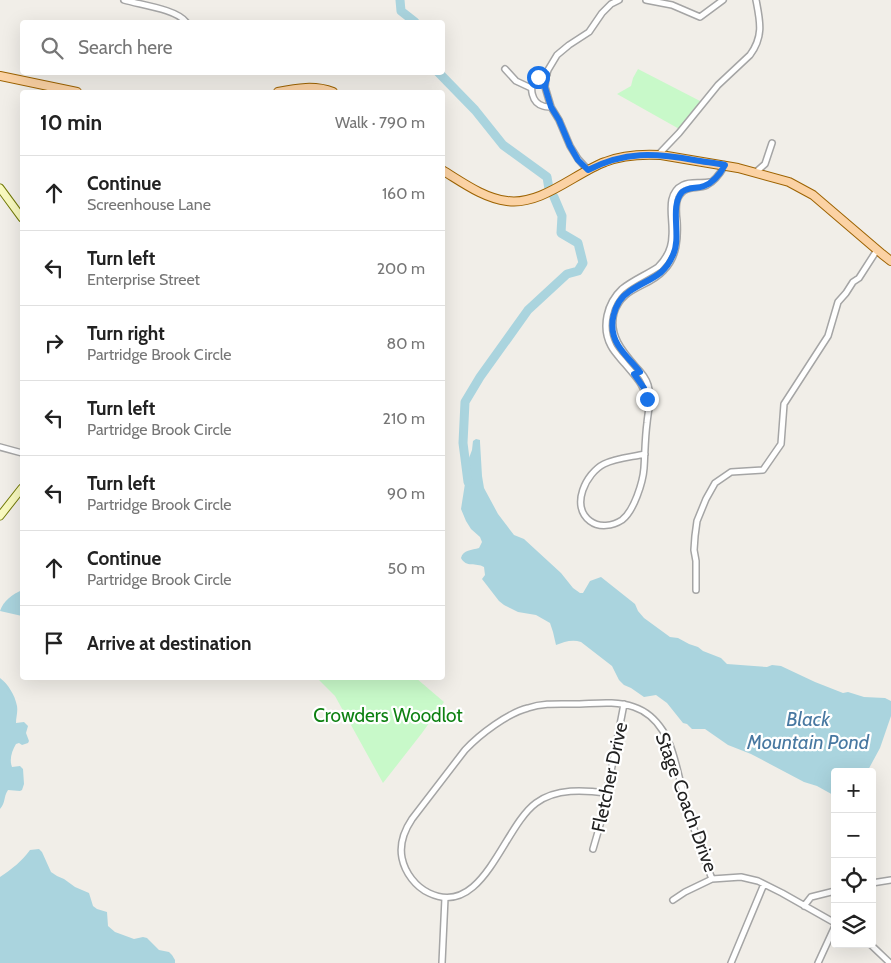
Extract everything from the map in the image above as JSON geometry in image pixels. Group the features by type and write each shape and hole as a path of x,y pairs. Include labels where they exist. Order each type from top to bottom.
{"main road":[{"path":"0,76 67,90"},
{"path":"296,90 320,88 326,90"},
{"path":"445,172 486,195 495,199 512,202 546,193 588,170 619,158 658,155 725,165 789,182 807,191 891,261"},
{"path":"0,188 20,215"},
{"path":"0,516 20,491"}],"street":[{"path":"124,0 170,12 184,20"},
{"path":"588,170 578,160 551,107 545,87 547,74 557,55 589,32 602,13 611,4 619,0"},
{"path":"646,0 672,5 700,17 722,0"},
{"path":"658,155 679,133 718,85 754,50 760,30 760,18 756,0"},
{"path":"505,69 516,81 532,88"},
{"path":"547,74 536,79 532,88 533,97 538,104 551,107"},
{"path":"756,172 765,164 772,143"},
{"path":"644,454 608,462 597,468 584,489 581,504 585,516 602,526 622,520 632,508 641,485 644,470 650,396 648,385 610,346 606,326 608,310 620,291 657,276 674,255 677,237 673,208 678,198 688,188 710,184 725,165"},
{"path":"696,590 695,536 697,522 706,499 715,483 731,472 763,470 781,444 784,404 828,336 838,302 879,252"},
{"path":"634,285 620,302 613,315 613,326 618,345 637,373"},
{"path":"606,326 613,326"},
{"path":"0,447 20,453"},
{"name":"Stage Coach Drive","path":"445,898 423,890 413,880 403,861 401,848 407,826 465,750 471,743 499,722 527,708 544,705 611,702 624,704 642,711 649,715 664,732 701,851 712,879 750,878 831,923"},
{"name":"Fletcher Drive","path":"593,850 602,818 624,704"},
{"path":"442,963 445,898 464,894 486,875 525,813 536,803 548,796 568,791 607,793"},
{"path":"674,900 685,892 712,879"},
{"path":"876,882 891,880"},
{"path":"731,963 764,884"},
{"path":"804,906 811,897 831,891"},
{"path":"818,963 831,934"},
{"path":"874,948 890,963"}],"green space":[{"path":"638,69 702,102 681,130 617,94 631,86"},
{"name":"Crowders Woodlot","path":"319,680 418,680 444,702 383,783 335,696"}],"water":[{"name":"Black Mountain Pond","path":"476,439 480,440 484,488 498,514 514,535 524,539 580,593 583,593 590,581 601,577 635,604 644,618 670,637 678,638 698,647 721,658 727,664 767,667 772,665 781,666 843,693 848,692 864,697 885,698 891,701 891,716 880,748 869,768 831,768 831,794 817,786 804,782 751,754 728,745 705,729 692,729 683,723 667,703 656,695 644,697 624,685 619,680 612,666 581,642 571,641 556,645 550,623 536,615 518,612 499,601 482,579 485,575 484,567 468,564 461,558 466,552 479,548 482,542 480,537 471,529 461,509 473,441"},
{"path":"20,591 20,616 0,611 3,604"},
{"path":"0,678 15,698 17,708 16,723 24,722 28,726 26,733 29,741 22,745 16,744 11,758 12,767 20,766 23,769 24,784 22,790 8,790 0,809"},
{"path":"39,849 51,872 75,887 89,893 93,906 107,912 108,926 115,932 134,939 147,938 159,950 169,952 175,963 0,963 0,877 24,858 30,850"}],"waterway":[{"path":"400,0 401,11 412,20"},
{"path":"441,75 475,110 503,145 547,177 549,189"},
{"path":"468,482 463,443 465,402 480,377 528,310 567,274 578,271 583,263 578,243 561,233 562,216 554,197"}],"route":[{"path":"538,77 547,74 545,87 551,107 578,160 588,170 612,160 650,154 725,165 710,184 688,188 678,198 676,205 677,237 674,255 665,270 629,291 622,298 613,315 612,322 615,339 640,372 634,374 644,388 647,399"}]}
